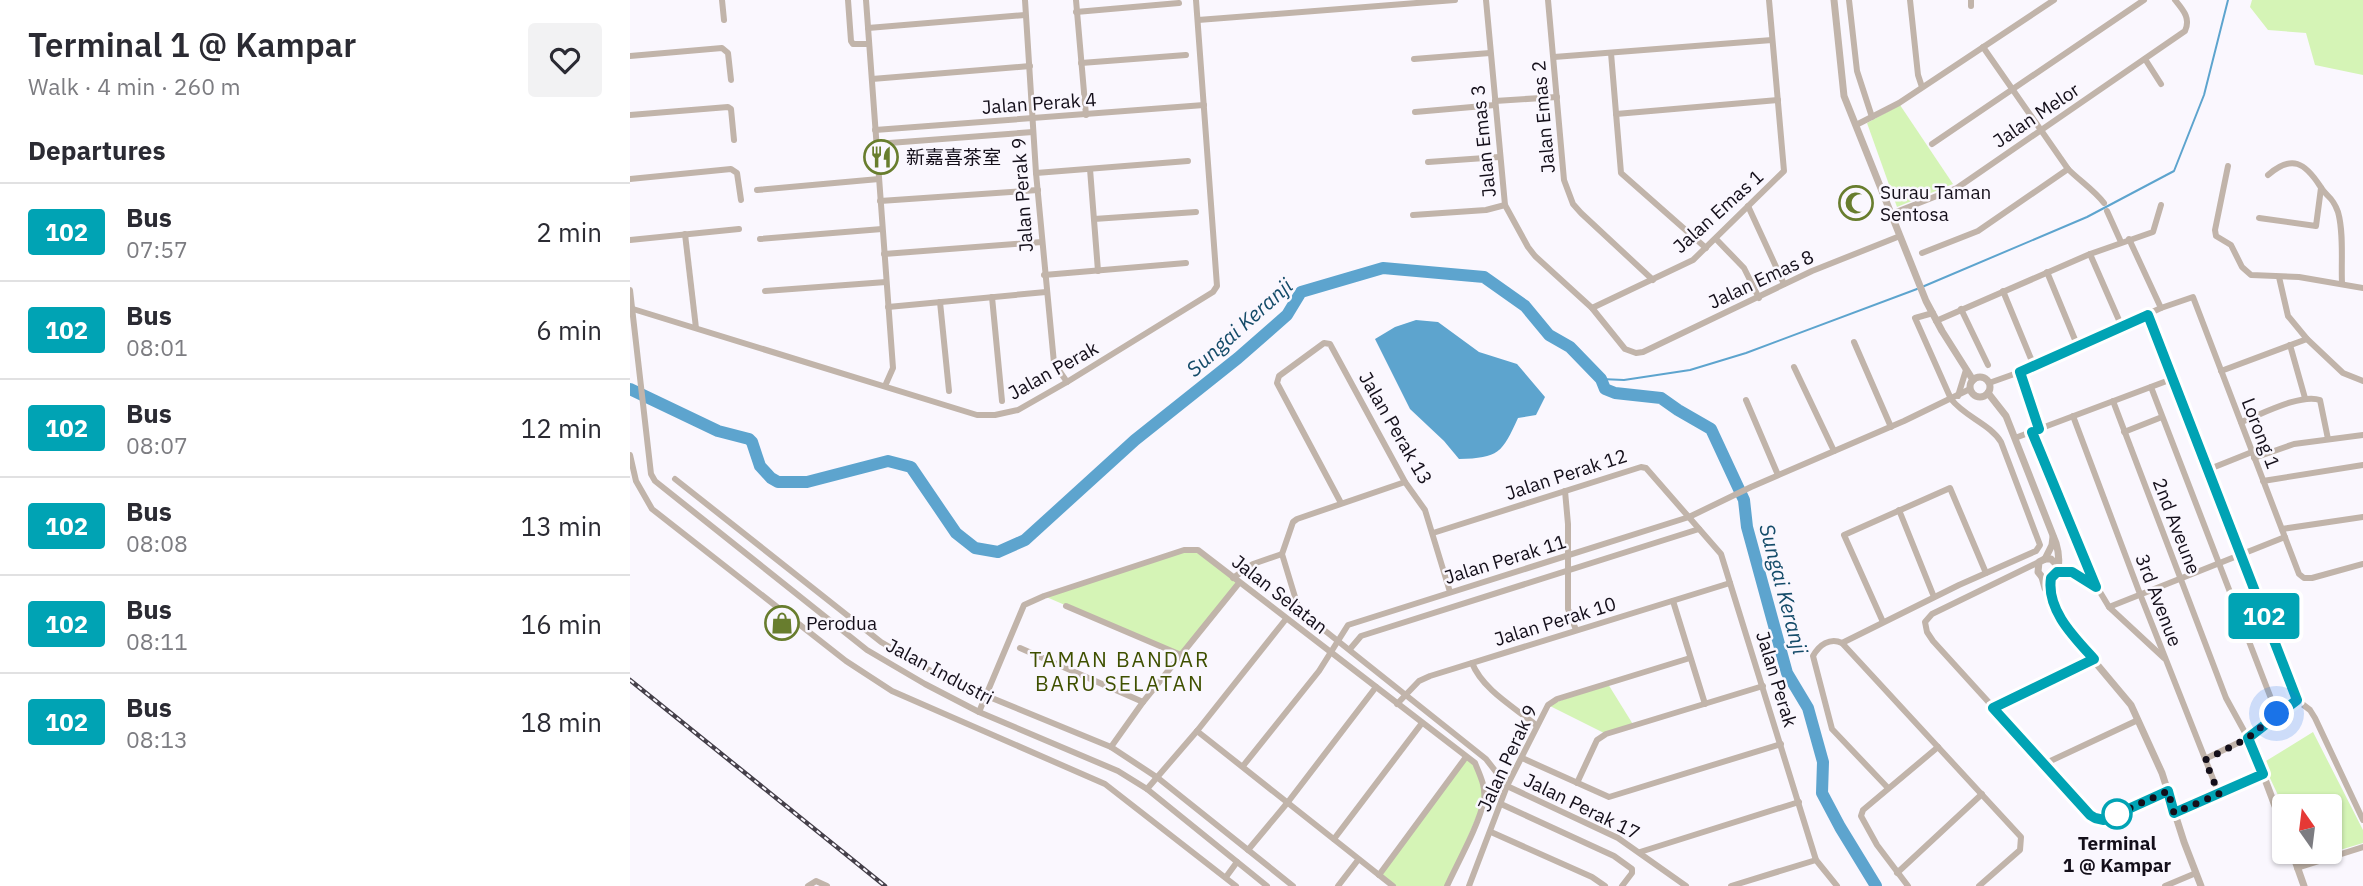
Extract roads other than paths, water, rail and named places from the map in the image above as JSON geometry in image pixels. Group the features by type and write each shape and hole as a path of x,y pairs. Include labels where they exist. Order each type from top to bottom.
{"street":[{"path":"722,0 724,20"},
{"path":"848,0 851,41 853,44 869,44"},
{"path":"866,0 893,368 885,386"},
{"name":"Jalan Perak 9","path":"1025,0 1046,292 1054,363 1067,382"},
{"path":"1076,0 1086,115"},
{"name":"Jalan Perak","path":"633,309 977,415 995,415 1018,410 1213,292 1217,286 1196,0"},
{"path":"1198,20 1401,2 1455,0"},
{"name":"Jalan Emas 3","path":"1486,0 1505,205 1535,256 1592,309 1625,349 1636,353"},
{"name":"Jalan Emas 2","path":"1548,0 1564,180 1569,197 1581,214 1653,280"},
{"name":"Jalan Emas 1","path":"1592,309 1693,260 1784,171 1769,0"},
{"path":"1834,0 1844,96 1926,301 1973,380"},
{"path":"1849,0 1857,71 1872,117"},
{"path":"1910,0 1918,75 1922,87"},
{"path":"1856,125 1922,87 2054,0"},
{"path":"1932,144 2144,0"},
{"name":"Jalan Melor","path":"1891,214 1957,188 2185,31 2187,16 2175,0"},
{"path":"1076,12 1179,3"},
{"path":"868,28 1026,15"},
{"path":"1554,57 1772,40"},
{"path":"1983,47 2068,169 2096,192 2104,203"},
{"path":"630,56 722,48 728,53 731,80"},
{"path":"1413,59 1490,53"},
{"path":"1611,53 1621,173 1706,248"},
{"path":"1081,63 1186,54"},
{"path":"2145,60 2161,84"},
{"path":"872,79 1030,66"},
{"path":"1415,111 1557,97"},
{"path":"1616,114 1778,100"},
{"name":"Jalan Perak 4","path":"875,130 1204,105"},
{"path":"630,115 727,107 731,109 734,140"},
{"name":"Jalan Perak 4","path":"876,144 1033,132"},
{"path":"1428,162 1499,157"},
{"path":"1036,173 1188,162"},
{"path":"2268,174 2292,163 2309,170 2331,197 2339,215 2342,283"},
{"path":"2228,166 2215,230 2216,236 2231,245 2242,267 2251,275 2299,276 2363,288"},
{"path":"630,179 731,169 737,173 741,200"},
{"path":"1090,169 1098,271"},
{"path":"1922,253 1979,232 2068,169"},
{"path":"757,190 879,179"},
{"path":"2259,218 2316,226 2321,188"},
{"path":"880,201 1038,190"},
{"path":"1413,215 1486,210 1505,205"},
{"path":"1842,643 1934,597 2036,551 2040,545 1997,435 1960,411 1915,318 1935,317 1961,310 2090,254 2153,232 2161,205"},
{"path":"1748,206 1784,284"},
{"path":"1989,383 2078,347 2161,308 2107,211"},
{"path":"1094,219 1196,212"},
{"path":"630,240 739,229"},
{"path":"760,239 882,229"},
{"path":"685,234 696,328"},
{"name":"Jalan Emas 8","path":"1636,353 1759,298 1784,284 1900,236"},
{"path":"1716,239 1744,268 1759,298"},
{"path":"884,254 1042,242"},
{"path":"2090,254 2122,327"},
{"path":"1045,275 1186,264"},
{"path":"2047,272 2078,347"},
{"path":"2279,277 2288,316 2306,339 2343,373 2363,381"},
{"path":"765,290 886,282"},
{"path":"630,290 633,309"},
{"path":"2003,291 2034,366"},
{"path":"888,307 1046,292"},
{"path":"992,297 1002,401"},
{"name":"Lorong 1","path":"2161,308 2193,297 2299,574 2304,578 2312,578 2363,565"},
{"path":"940,302 949,391"},
{"name":"Jalan Industri","path":"633,309 644,412 655,481 867,650 979,712 1118,771 1147,789 1267,886"},
{"path":"1961,310 1988,365"},
{"path":"2148,315 2297,700 2310,710 2315,718 2363,820"},
{"path":"2221,371 2306,339"},
{"path":"1854,342 1891,426"},
{"name":"Jalan Perak 13","path":"1341,503 1277,379 1324,343 1330,344 1405,482 1425,510 1450,592"},
{"path":"2290,345 2305,398"},
{"path":"1794,367 1834,450"},
{"path":"1955,397 1966,370"},
{"path":"2020,372 2036,430 2096,587 2109,607 2165,659"},
{"path":"1973,380 1982,377 1989,383"},
{"path":"2015,438 2172,379"},
{"path":"1973,380 1970,389 1974,395 1980,397 1988,393"},
{"path":"1989,383 1988,393 2006,416 2059,552 2057,568 2051,578 2052,600"},
{"path":"2151,387 2277,714"},
{"name":"Jalan Perak 11","path":"1338,639 1348,625 1689,517 1970,389"},
{"path":"2241,422 2305,398 2320,400 2328,439"},
{"path":"1746,400 1779,475"},
{"name":"2nd Aveune","path":"2113,401 2226,698 2248,738 2263,774"},
{"name":"3rd Avenue","path":"2073,416 2219,794"},
{"path":"2124,432 2162,417"},
{"path":"2207,470 2294,443 2363,436"},
{"name":"Jalan Industri","path":"630,455 636,481 652,509 846,661 892,691 1105,784 1236,886"},
{"path":"2263,481 2363,465"},
{"name":"Jalan Perak 12","path":"1433,533 1644,466 1689,517"},
{"path":"675,479 881,642 943,678 1111,747 1158,778 1293,886"},
{"path":"1233,578 1253,564 1282,554 1293,522 1297,519 1405,482"},
{"path":"2019,489 2033,484"},
{"path":"1883,622 1844,534 1950,488 1986,573"},
{"path":"1565,491 1568,609 1576,630"},
{"path":"1899,510 1934,597"},
{"name":"Jalan Perak","path":"1689,517 1721,554 1816,860"},
{"path":"2282,529 2363,517"},
{"name":"Jalan Perak 11","path":"1350,649 1361,636 1699,529"},
{"path":"2053,536 2052,545 2037,569 2045,589 2069,631 2131,705 2168,791 2202,886"},
{"path":"2109,607 2285,537"},
{"name":"Jalan Selatan","path":"979,712 1024,605 1184,550 1198,550 1475,763 1482,780 1484,799 1447,886"},
{"name":"Jalan Perak 17","path":"1282,554 1299,610 1486,759 1507,786 1618,838 1686,886"},
{"path":"2057,568 2054,560 2042,561 1932,614 1925,622 1927,632 2090,815 2104,820 2168,791"},
{"path":"2057,568 2072,572 2096,587"},
{"path":"2017,575 2051,578"},
{"path":"1111,747 1143,702 1239,583"},
{"name":"Jalan Perak 10","path":"1397,704 1419,681 1730,583"},
{"path":"1673,600 1705,704"},
{"path":"1066,606 1181,655"},
{"path":"1147,789 1197,732 1286,620"},
{"path":"1243,766 1318,671 1338,639"},
{"path":"1888,788 1832,729 1813,659 1814,652 1829,640 1842,643 2021,837 2020,850 1979,886"},
{"path":"1020,648 1143,702"},
{"name":"Jalan Perak 9","path":"1469,886 1507,786 1548,705 1557,699 1690,658"},
{"path":"1993,708 2094,659"},
{"path":"1472,663 1477,675 1536,725"},
{"path":"1248,850 1376,687"},
{"path":"1577,783 1597,740 1606,734 1763,687"},
{"path":"2205,760 2248,738 2297,700"},
{"path":"2044,764 2137,720"},
{"path":"1334,839 1422,723"},
{"path":"1197,732 1393,886"},
{"path":"1522,758 1609,797 1781,744"},
{"path":"1908,886 1877,845 1861,816 1863,810 1938,747"},
{"path":"1379,875 1466,757"},
{"path":"2174,813 2263,774 2272,798"},
{"path":"1897,873 1982,794"},
{"path":"1640,852 1799,802"},
{"path":"1501,804 1623,863 1633,871 1622,886"},
{"path":"1491,832 1592,877 1605,886"},
{"path":"2297,868 2363,847"},
{"path":"1338,886 1358,860"},
{"path":"1731,886 1816,860 1837,886"},
{"path":"1226,877 1237,862"},
{"path":"2296,864 2304,886"},
{"path":"2165,886 2196,873"},
{"path":"1986,880 1991,886"},
{"path":"808,886 816,881 827,886"}],"water":[{"path":"1416,320 1438,322 1479,352 1517,364 1545,397 1536,415 1518,418 1508,439 1498,451 1483,457 1459,459 1410,409 1375,339 1395,327"}],"waterway":[{"path":"1922,287 2087,217 2174,171 2204,95 2228,0"},
{"name":"Sungai Keranji","path":"630,389 718,431 749,439 760,466 778,482 807,482 888,461 911,467 956,533 975,548 998,552 1025,540 1135,440 1238,358 1287,315 1301,292 1383,268 1484,277 1525,306 1549,335 1570,347 1601,379 1605,389 1615,393 1661,398 1711,429 1744,500 1747,527 1787,673 1808,708 1823,762 1822,793 1876,886"},
{"path":"1601,379 1624,380 1690,370 1746,353 1917,289"}],"railway":[{"path":"630,680 885,886"}],"place":[{"name":"新嘉喜茶室","path":"881,157"},
{"name":"Surau Taman Sentosa","path":"1856,203"},
{"name":"Perodua","path":"782,623"},
{"name":"Terminal 1 @ Kampar","path":"2117,814"}],"district":[{"name":"TAMAN BANDAR BARU SELATAN","path":"1120,671"}]}
